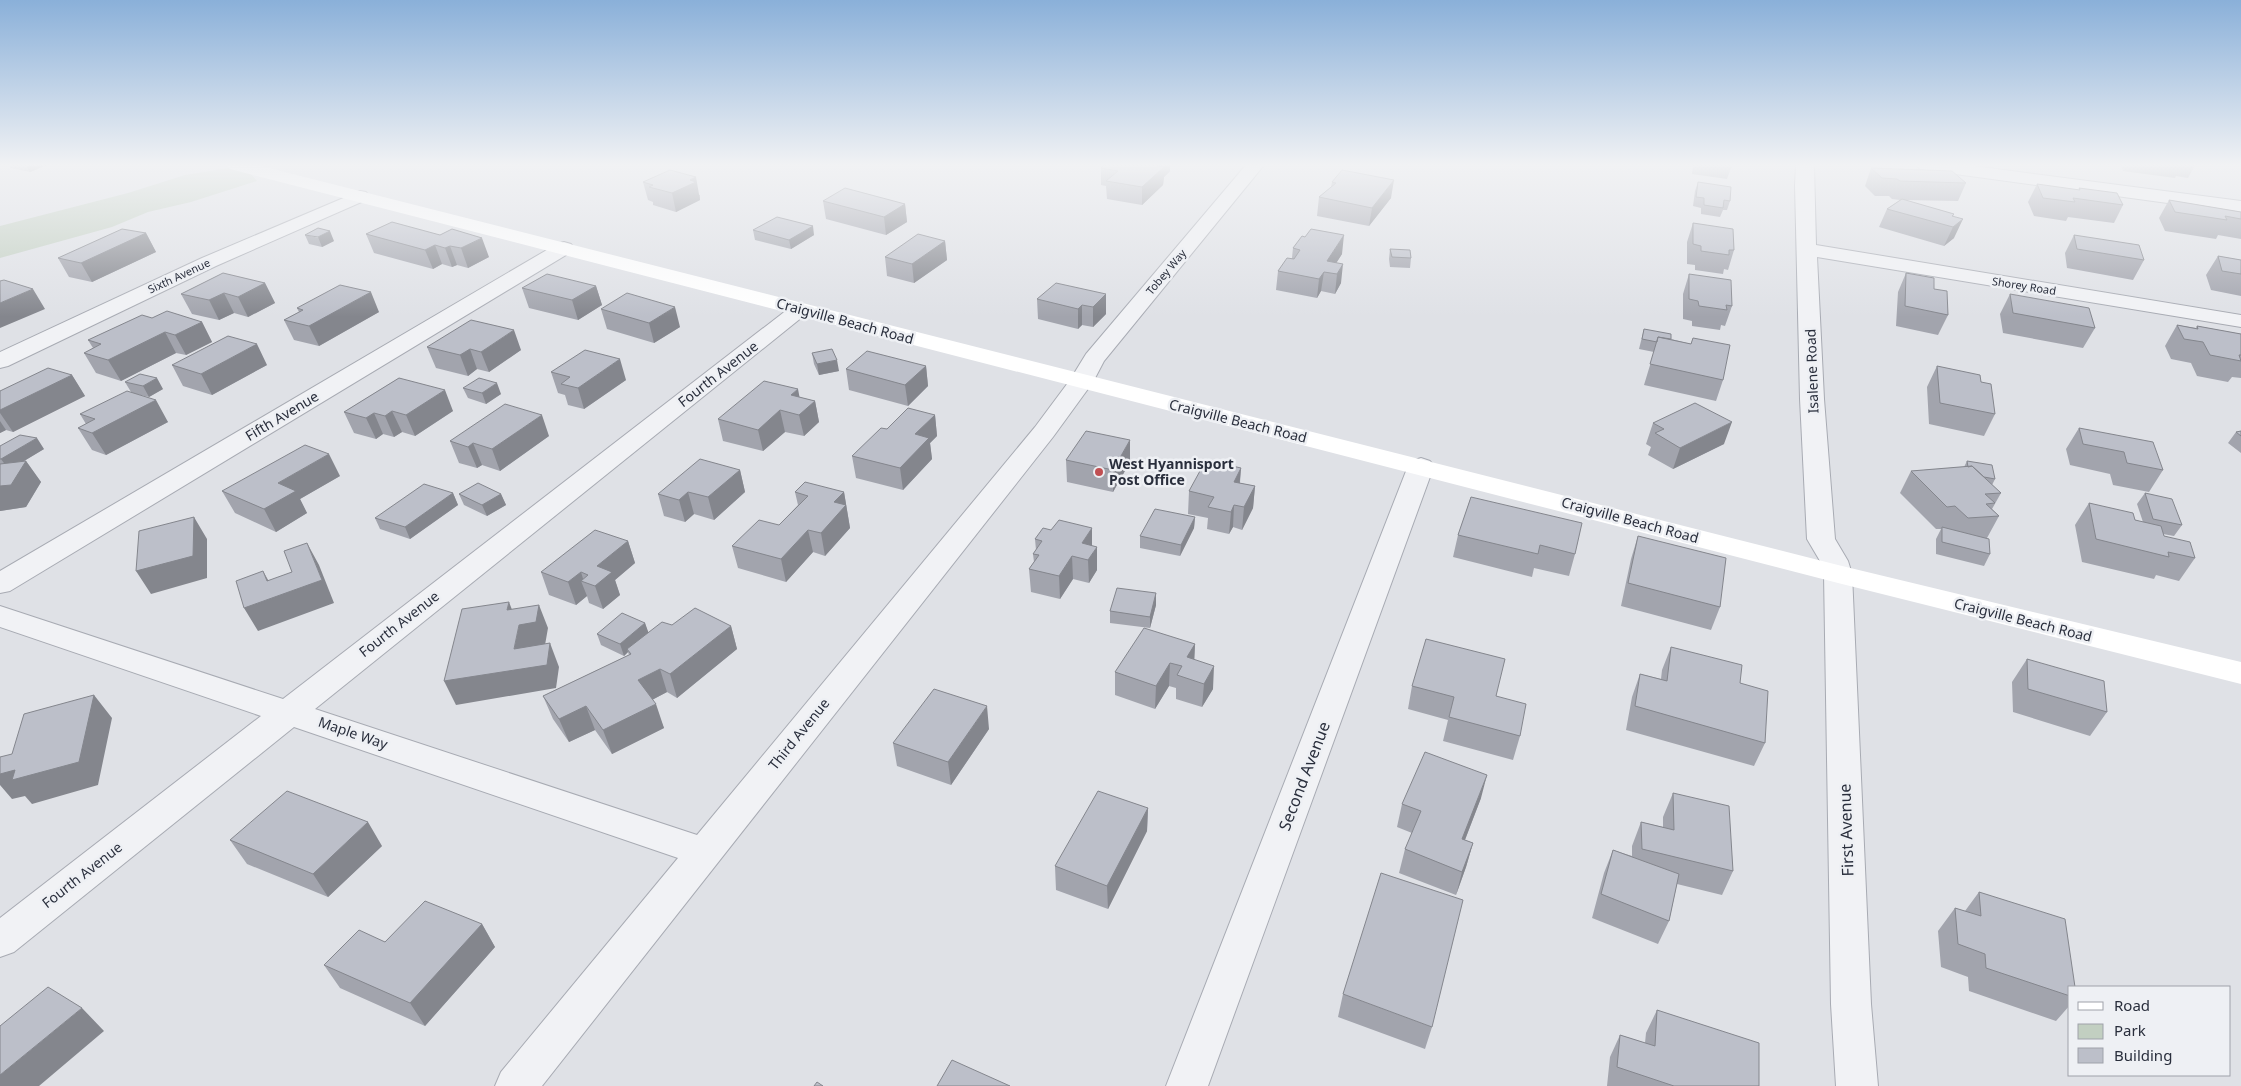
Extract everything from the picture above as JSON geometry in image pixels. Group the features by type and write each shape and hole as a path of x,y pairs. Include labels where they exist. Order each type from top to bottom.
{"main road":[{"name":"Craigville Beach Road","path":"437,216 799,310 1422,466 1838,574 2241,673"}],"street":[{"name":"Sixth Avenue","path":"0,361 209,262 315,216"},
{"name":"Tobey Way","path":"1081,382 1094,359 1213,216"},
{"name":"Isalene Road","path":"1806,216 1812,399 1821,539 1834,562 1838,574"},
{"name":"Fifth Avenue","path":"0,584 564,248"},
{"name":"Shorey Road","path":"1808,250 2241,322"},
{"name":"Fourth Avenue","path":"0,940 799,310"},
{"name":"Third Avenue","path":"516,1086 1044,432 1081,382"},
{"name":"Second Avenue","path":"1187,1086 1422,466"},
{"name":"First Avenue","path":"1838,574 1851,1004 1858,1086"},
{"name":"Maple Way","path":"0,616 704,852"}],"green space":[{"path":"40,216 139,216 112,227 0,258 0,226"}],"building":[{"path":"1911,216 1952,216 1963,219 1953,227"},
{"path":"2199,216 2241,216 2241,219 2225,216 2227,220"},
{"path":"777,217 813,226 789,240 753,230"},
{"path":"392,222 440,235 452,229 482,238 461,248 450,246 445,248 435,245 425,250 366,234"},
{"path":"1693,223 1733,229 1734,250 1729,250 1729,255 1701,251 1701,246 1693,244"},
{"path":"318,228 330,231 318,237 305,235"},
{"path":"122,229 146,233 81,263 58,258"},
{"path":"1311,229 1344,235 1327,261 1343,264 1337,274 1324,272 1319,279 1278,271 1287,258 1294,259 1300,250 1293,248 1302,236 1305,237"},
{"path":"918,234 945,241 912,264 885,257"},
{"path":"2074,235 2139,245 2144,260 2077,249"},
{"path":"1390,249 1410,250 1411,258 1392,257"},
{"path":"2218,256 2241,260 2241,274 2222,271"},
{"path":"223,273 265,283 238,297 224,293 209,300 181,294"},
{"path":"1906,273 1934,278 1934,289 1947,291 1948,315 1905,306"},
{"path":"547,274 596,286 572,300 522,288"},
{"path":"1689,274 1731,280 1732,306 1726,305 1727,310 1699,306 1698,301 1689,299"},
{"path":"4,280 33,289 0,303 0,281"},
{"path":"1056,283 1106,294 1093,307 1082,305 1078,309 1037,299"},
{"path":"340,285 371,292 309,326 284,320 303,310 297,308"},
{"path":"627,293 675,307 649,323 601,309"},
{"path":"2010,294 2089,308 2095,328 2013,313"},
{"path":"167,311 202,322 175,335 165,332 108,360 84,353 101,344 88,340 142,315 152,318"},
{"path":"471,320 514,330 481,352 470,349 460,355 427,347"},
{"path":"2177,325 2198,329 2197,326 2241,334 2241,355 2239,355 2241,361 2210,355 2203,342 2184,339"},
{"path":"1644,329 1671,334 1671,339 1658,337 1657,342 1642,339"},
{"path":"228,336 257,344 201,374 172,365"},
{"path":"1658,337 1691,344 1693,338 1730,345 1723,380 1650,364"},
{"path":"832,349 837,360 817,364 812,353"},
{"path":"585,350 620,359 578,388 561,384 570,377 551,372"},
{"path":"867,351 926,366 905,385 846,369"},
{"path":"1937,366 1980,375 1981,382 1991,384 1995,414 1940,403"},
{"path":"48,368 72,375 0,410 0,391"},
{"path":"140,374 157,378 143,386 125,382"},
{"path":"399,378 445,390 406,415 392,411 385,416 374,413 366,418 344,412"},
{"path":"479,378 497,383 482,393 463,388"},
{"path":"764,381 798,389 791,395 815,401 799,415 780,410 758,430 718,419"},
{"path":"127,391 156,400 92,433 78,428 95,419 80,414"},
{"path":"1695,403 1732,422 1680,448 1655,433 1664,429 1653,423"},
{"path":"505,404 542,415 492,449 473,443 468,447 450,441"},
{"path":"908,408 935,415 915,434 929,438 900,468 852,456 881,428 887,429"},
{"path":"2079,428 2153,442 2163,470 2127,463 2124,452 2083,444"},
{"path":"1086,431 1130,440 1113,470 1066,460"},
{"path":"20,435 37,438 0,459 0,446"},
{"path":"305,445 329,454 278,483 296,491 264,509 222,491"},
{"path":"700,459 740,470 708,497 688,492 679,500 658,494"},
{"path":"1206,460 1241,468 1234,482 1255,486 1244,507 1234,505 1231,512 1208,507 1214,497 1189,491"},
{"path":"26,461 11,485 0,486 0,464"},
{"path":"1967,461 1992,465 1995,479 1984,477 1972,466 1968,467"},
{"path":"1972,466 2001,493 1985,494 1995,503 1986,504 1999,516 1968,518 1955,506 1947,507 1911,471"},
{"path":"805,482 844,492 834,502 846,505 821,533 808,530 781,559 732,546 759,520 779,525 808,496 795,492"},
{"path":"478,483 501,494 482,505 459,494"},
{"path":"424,484 453,493 405,527 375,518"},
{"path":"2145,493 2172,499 2182,525 2153,519"},
{"path":"1471,497 1582,523 1575,554 1540,545 1538,554 1458,535"},
{"path":"2089,503 2133,513 2135,520 2161,526 2164,536 2190,542 2195,558 2168,552 2169,557 2096,539"},
{"path":"1155,509 1195,517 1181,545 1140,536"},
{"path":"194,517 193,556 136,571 139,531"},
{"path":"1059,520 1092,528 1082,543 1097,547 1088,560 1072,556 1059,576 1029,569 1039,555 1033,554 1042,541 1035,539 1043,528 1051,530"},
{"path":"1942,527 1989,539 1990,554 1942,542"},
{"path":"595,530 628,541 597,566 612,572 595,586 581,581 588,575 581,572 568,582 541,572"},
{"path":"1638,536 1726,558 1720,607 1628,583"},
{"path":"307,543 322,580 244,608 236,581 263,571 267,581 292,572 284,551"},
{"path":"1117,588 1156,593 1150,617 1110,611"},
{"path":"509,602 507,610 539,605 536,622 519,625 514,649 550,643 547,665 444,681 462,609"},
{"path":"695,608 731,626 670,674 660,669 638,680 656,704 603,730 586,706 559,719 543,696 631,654 627,649 662,622 672,625"},
{"path":"622,613 645,623 620,644 597,634"},
{"path":"1144,628 1195,644 1187,657 1214,666 1204,684 1177,675 1182,666 1170,663 1156,686 1115,672"},
{"path":"1426,639 1505,659 1496,696 1526,704 1520,736 1449,717 1454,697 1412,686"},
{"path":"1671,647 1742,665 1740,683 1768,691 1765,743 1635,706 1640,674 1667,681"},
{"path":"2027,659 2104,681 2107,712 2028,689"},
{"path":"934,689 987,706 948,762 893,743"},
{"path":"94,695 79,762 12,780 15,770 0,774 0,757 12,754 24,714"},
{"path":"1425,752 1487,775 1462,839 1473,843 1462,872 1405,849 1421,811 1402,804"},
{"path":"287,791 368,822 313,874 230,840"},
{"path":"1098,791 1148,808 1107,886 1055,866"},
{"path":"1673,793 1729,806 1733,871 1642,849 1641,822 1674,830"},
{"path":"1613,850 1679,874 1669,921 1601,894"},
{"path":"1381,873 1463,900 1432,1027 1343,994"},
{"path":"1979,892 2065,919 2075,986 2068,986 2068,995 1986,968 1985,954 1958,944 1955,908 1981,916"},
{"path":"425,901 482,924 410,1003 324,965 359,930 385,942"},
{"path":"48,987 82,1008 0,1075 0,1026"},
{"path":"1657,1010 1759,1043 1759,1086 1674,1086 1617,1067 1620,1035 1655,1046"},
{"path":"952,1060 1010,1086 937,1086"},
{"path":"817,1082 823,1086 814,1086"}],"place":[{"name":"West Hyannisport Post Office","path":"1099,472"}]}
